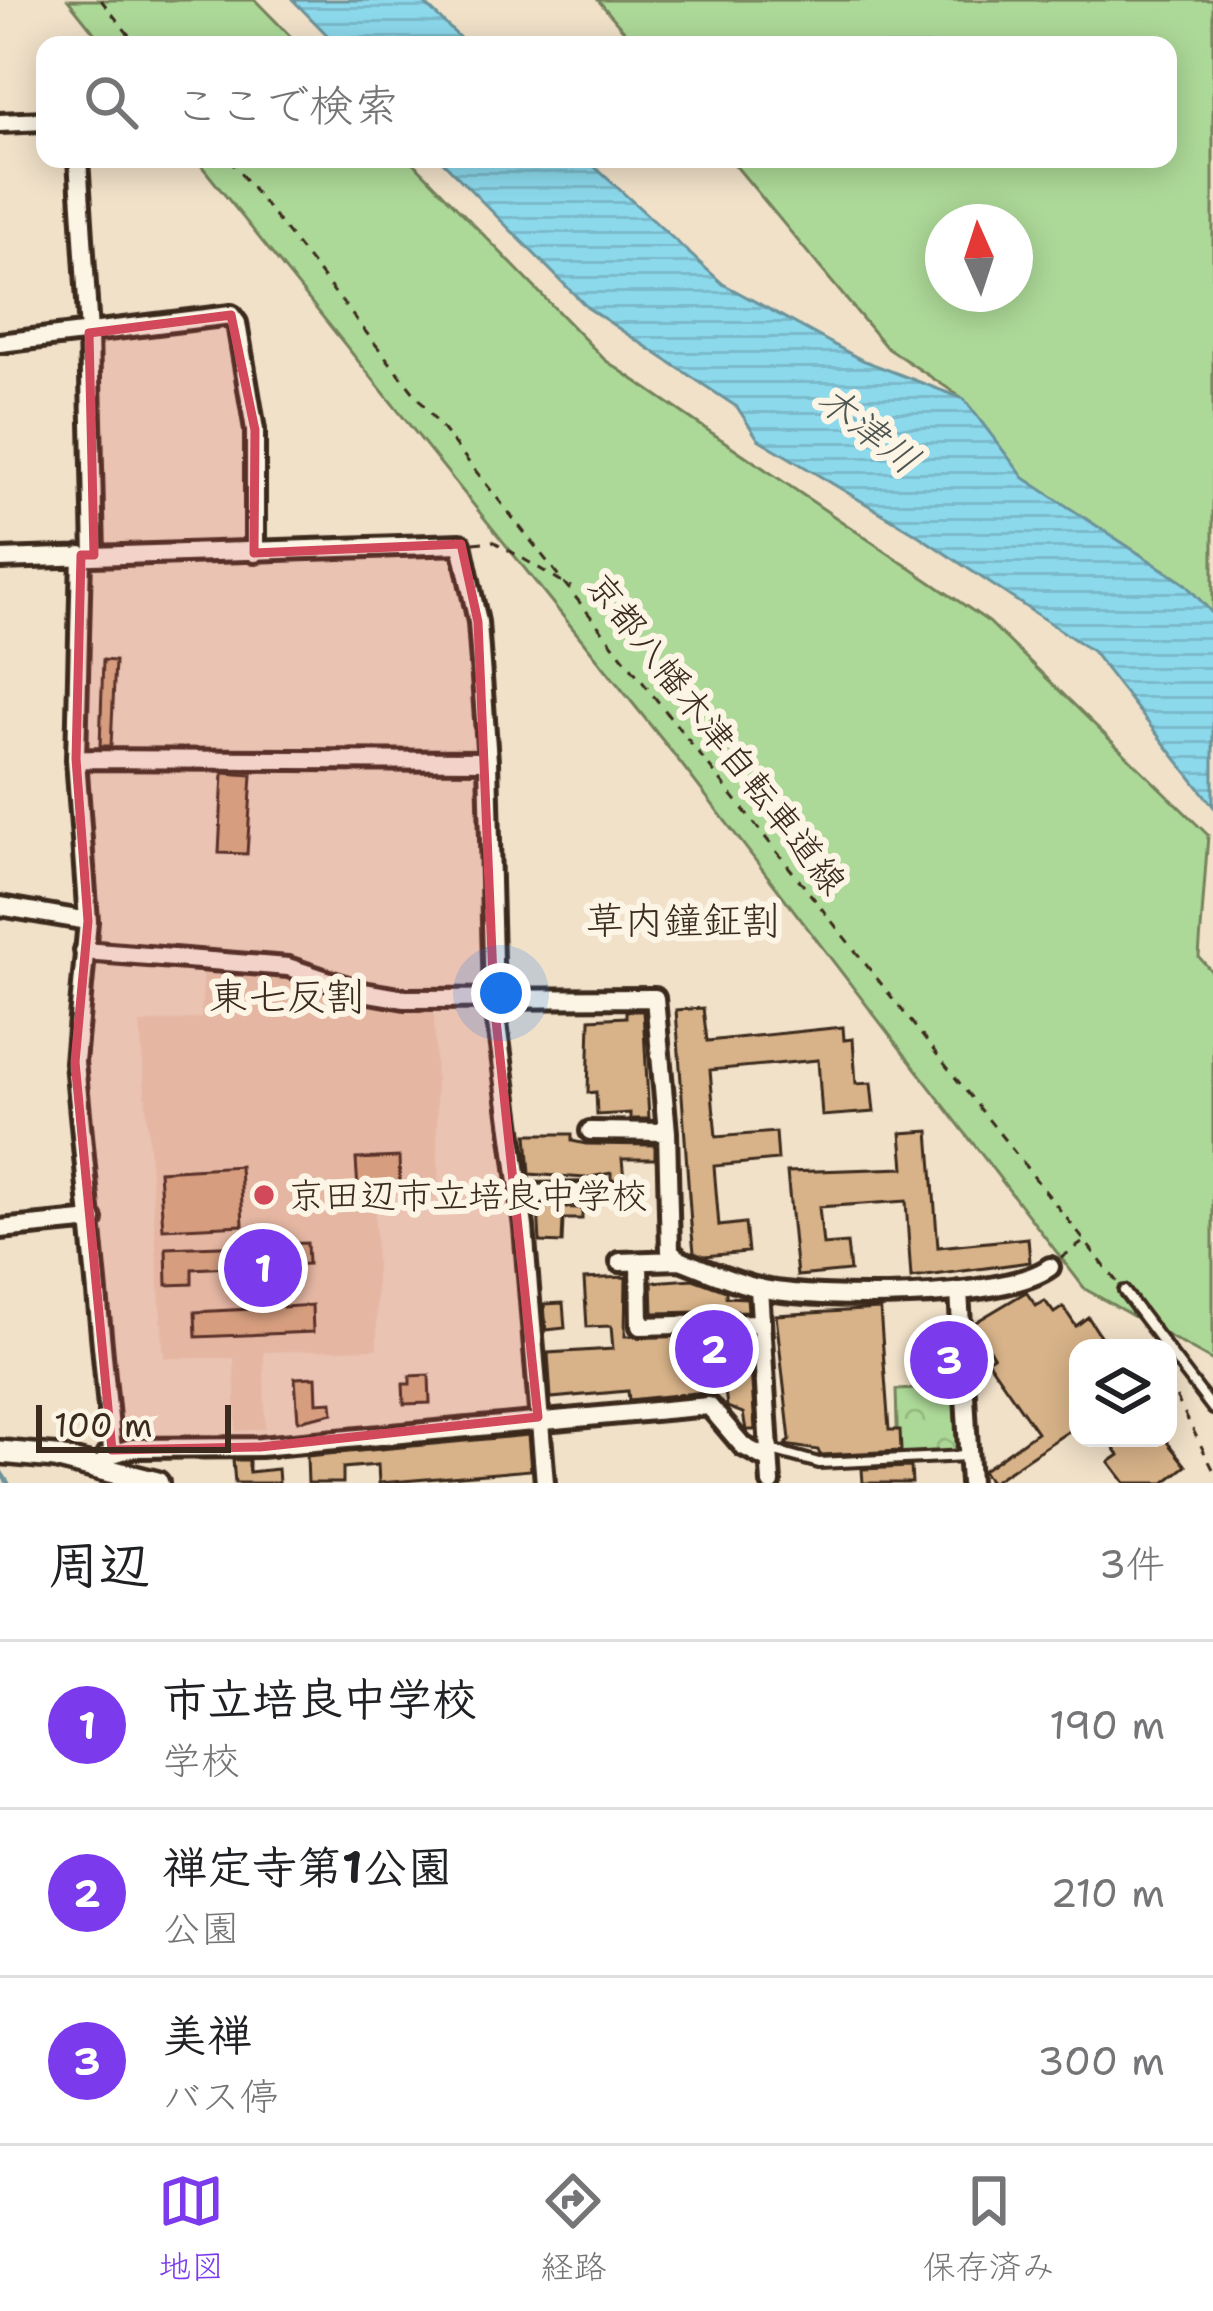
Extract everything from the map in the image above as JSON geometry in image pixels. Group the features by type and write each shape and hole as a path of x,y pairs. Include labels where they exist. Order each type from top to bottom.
{"street":[{"path":"0,123 36,121"},
{"path":"79,168 89,333 87,555 76,759 88,921 75,1062 93,1220 111,1468"},
{"path":"0,343 231,315 237,323 255,430 255,553"},
{"path":"0,559 461,544 478,622 488,761 494,1001 519,1194 545,1483"},
{"path":"76,759 488,761"},
{"path":"0,906 88,921"},
{"path":"84,951 288,967 363,992 405,999 655,998 667,1132 670,1251 680,1260"},
{"path":"590,1132 667,1132"},
{"path":"519,1194 597,1193"},
{"path":"0,1229 93,1220"},
{"path":"620,1262 680,1260 759,1288 832,1295 958,1291 1034,1280 1050,1267"},
{"path":"639,1262 640,1326 758,1323"},
{"path":"759,1288 770,1483"},
{"path":"958,1291 970,1483"},
{"path":"111,1468 538,1417 709,1406 743,1446 768,1455"},
{"path":"0,1451 111,1468 157,1483"}],"lane":[{"path":"1124,1291 1160,1339"},
{"path":"1177,1362 1213,1409"},
{"path":"768,1455 819,1463 968,1456"}],"path":[{"path":"101,0 130,36"},
{"name":"京都八幡木津自転車道線","path":"236,168 573,588 1124,1291"},
{"path":"461,544 494,541 573,588"},
{"path":"1050,1267 1084,1241"},
{"path":"1177,1399 1213,1469"}],"highlighted area":[{"path":"231,315 255,430 254,553 461,544 478,622 494,1001 538,1417 260,1447 112,1450 75,1062 88,921 76,759 81,555 94,555 89,333"}],"shaded area":[{"name":"京田辺市立培良中学校","path":"204,963 291,973 368,1001 434,1008 439,1198 375,1192 377,1349 264,1352 265,1429 236,1431 234,1358 164,1358 140,1023 201,1018"}],"green space":[{"path":"68,0 255,0 290,36 97,36"},
{"path":"598,0 1213,0 1213,614 1185,584 1023,478 964,399 886,347 737,168 1177,168 1177,36 628,36"},
{"path":"203,168 419,168 605,360 989,622 1208,835 1199,957 1213,973 1213,1361 1085,1289 676,757"},
{"path":"953,1387 958,1455 898,1457 896,1390"}],"water":[{"path":"293,0 421,0 458,36 328,36"},
{"name":"木津川","path":"449,168 596,168 723,284 862,360 964,399 1024,478 1185,584 1213,614 1213,806 1092,651 913,532 758,439 737,407 588,308"}],"building":[{"path":"103,660 115,661 111,746 100,746"},
{"path":"223,773 252,775 247,854 219,853"},
{"path":"703,1008 707,1041 843,1027 844,1040 853,1039 856,1084 871,1083 874,1112 822,1116 818,1060 710,1070 716,1137 776,1132 778,1160 714,1166 719,1226 745,1223 748,1252 704,1256 694,1252 676,1010"},
{"path":"626,1011 643,1011 649,1119 630,1119 630,1113 597,1115 596,1092 588,1093 590,1019 626,1017"},
{"path":"929,1131 938,1247 1028,1238 1030,1262 911,1278 906,1201 819,1207 823,1245 847,1243 850,1271 797,1276 787,1172 904,1168 901,1133"},
{"path":"527,1134 572,1134 572,1141 586,1144 655,1145 655,1159 622,1159 624,1179 611,1180 611,1173 585,1178 530,1174"},
{"path":"399,1157 400,1188 358,1190 356,1159"},
{"path":"240,1166 243,1225 163,1229 159,1171"},
{"path":"538,1207 582,1208 582,1219 563,1219 562,1243 540,1242"},
{"path":"307,1243 308,1264 281,1265 283,1307 312,1305 313,1332 196,1337 195,1312 250,1309 248,1266 192,1269 192,1284 167,1285 166,1248"},
{"path":"626,1277 625,1336 749,1336 755,1430 746,1430 743,1413 727,1407 725,1390 629,1400 628,1391 551,1398 548,1353 613,1349 611,1326 587,1327 584,1279"},
{"path":"693,1279 726,1291 726,1297 747,1298 748,1311 653,1313 652,1282"},
{"path":"1026,1292 1036,1306 1045,1301 1054,1313 1063,1307 1076,1326 1088,1317 1102,1339 1069,1339 1069,1431 991,1483 982,1471 1037,1432 987,1360 993,1356 974,1323"},
{"path":"563,1303 565,1328 546,1330 544,1304"},
{"path":"880,1309 889,1430 900,1430 901,1451 820,1455 818,1450 785,1445 790,1440 776,1315"},
{"path":"429,1375 430,1403 404,1404 403,1384 410,1384 410,1376"},
{"path":"316,1377 317,1403 332,1402 333,1413 298,1421 295,1378"},
{"path":"528,1435 531,1470 379,1483 378,1465 343,1468 343,1483 308,1483 307,1456"},
{"path":"1114,1447 1171,1447 1186,1466 1164,1483 1125,1483 1109,1462 1119,1455"},
{"path":"233,1460 249,1460 249,1472 278,1469 279,1483 235,1483"},
{"path":"911,1467 912,1483 863,1483 862,1469"}],"waterway":[{"path":"0,1471 8,1483"}],"place":[{"name":"京田辺市立培良中学校","path":"264,1195"},
{"name":"市立培良中学校","path":"263,1268"},
{"name":"禅定寺第1公園","path":"714,1349"},
{"name":"美禅","path":"949,1360"}],"district":[{"name":"草内鐘鉦割","path":"683,920"},
{"name":"東七反割","path":"287,996"}]}
